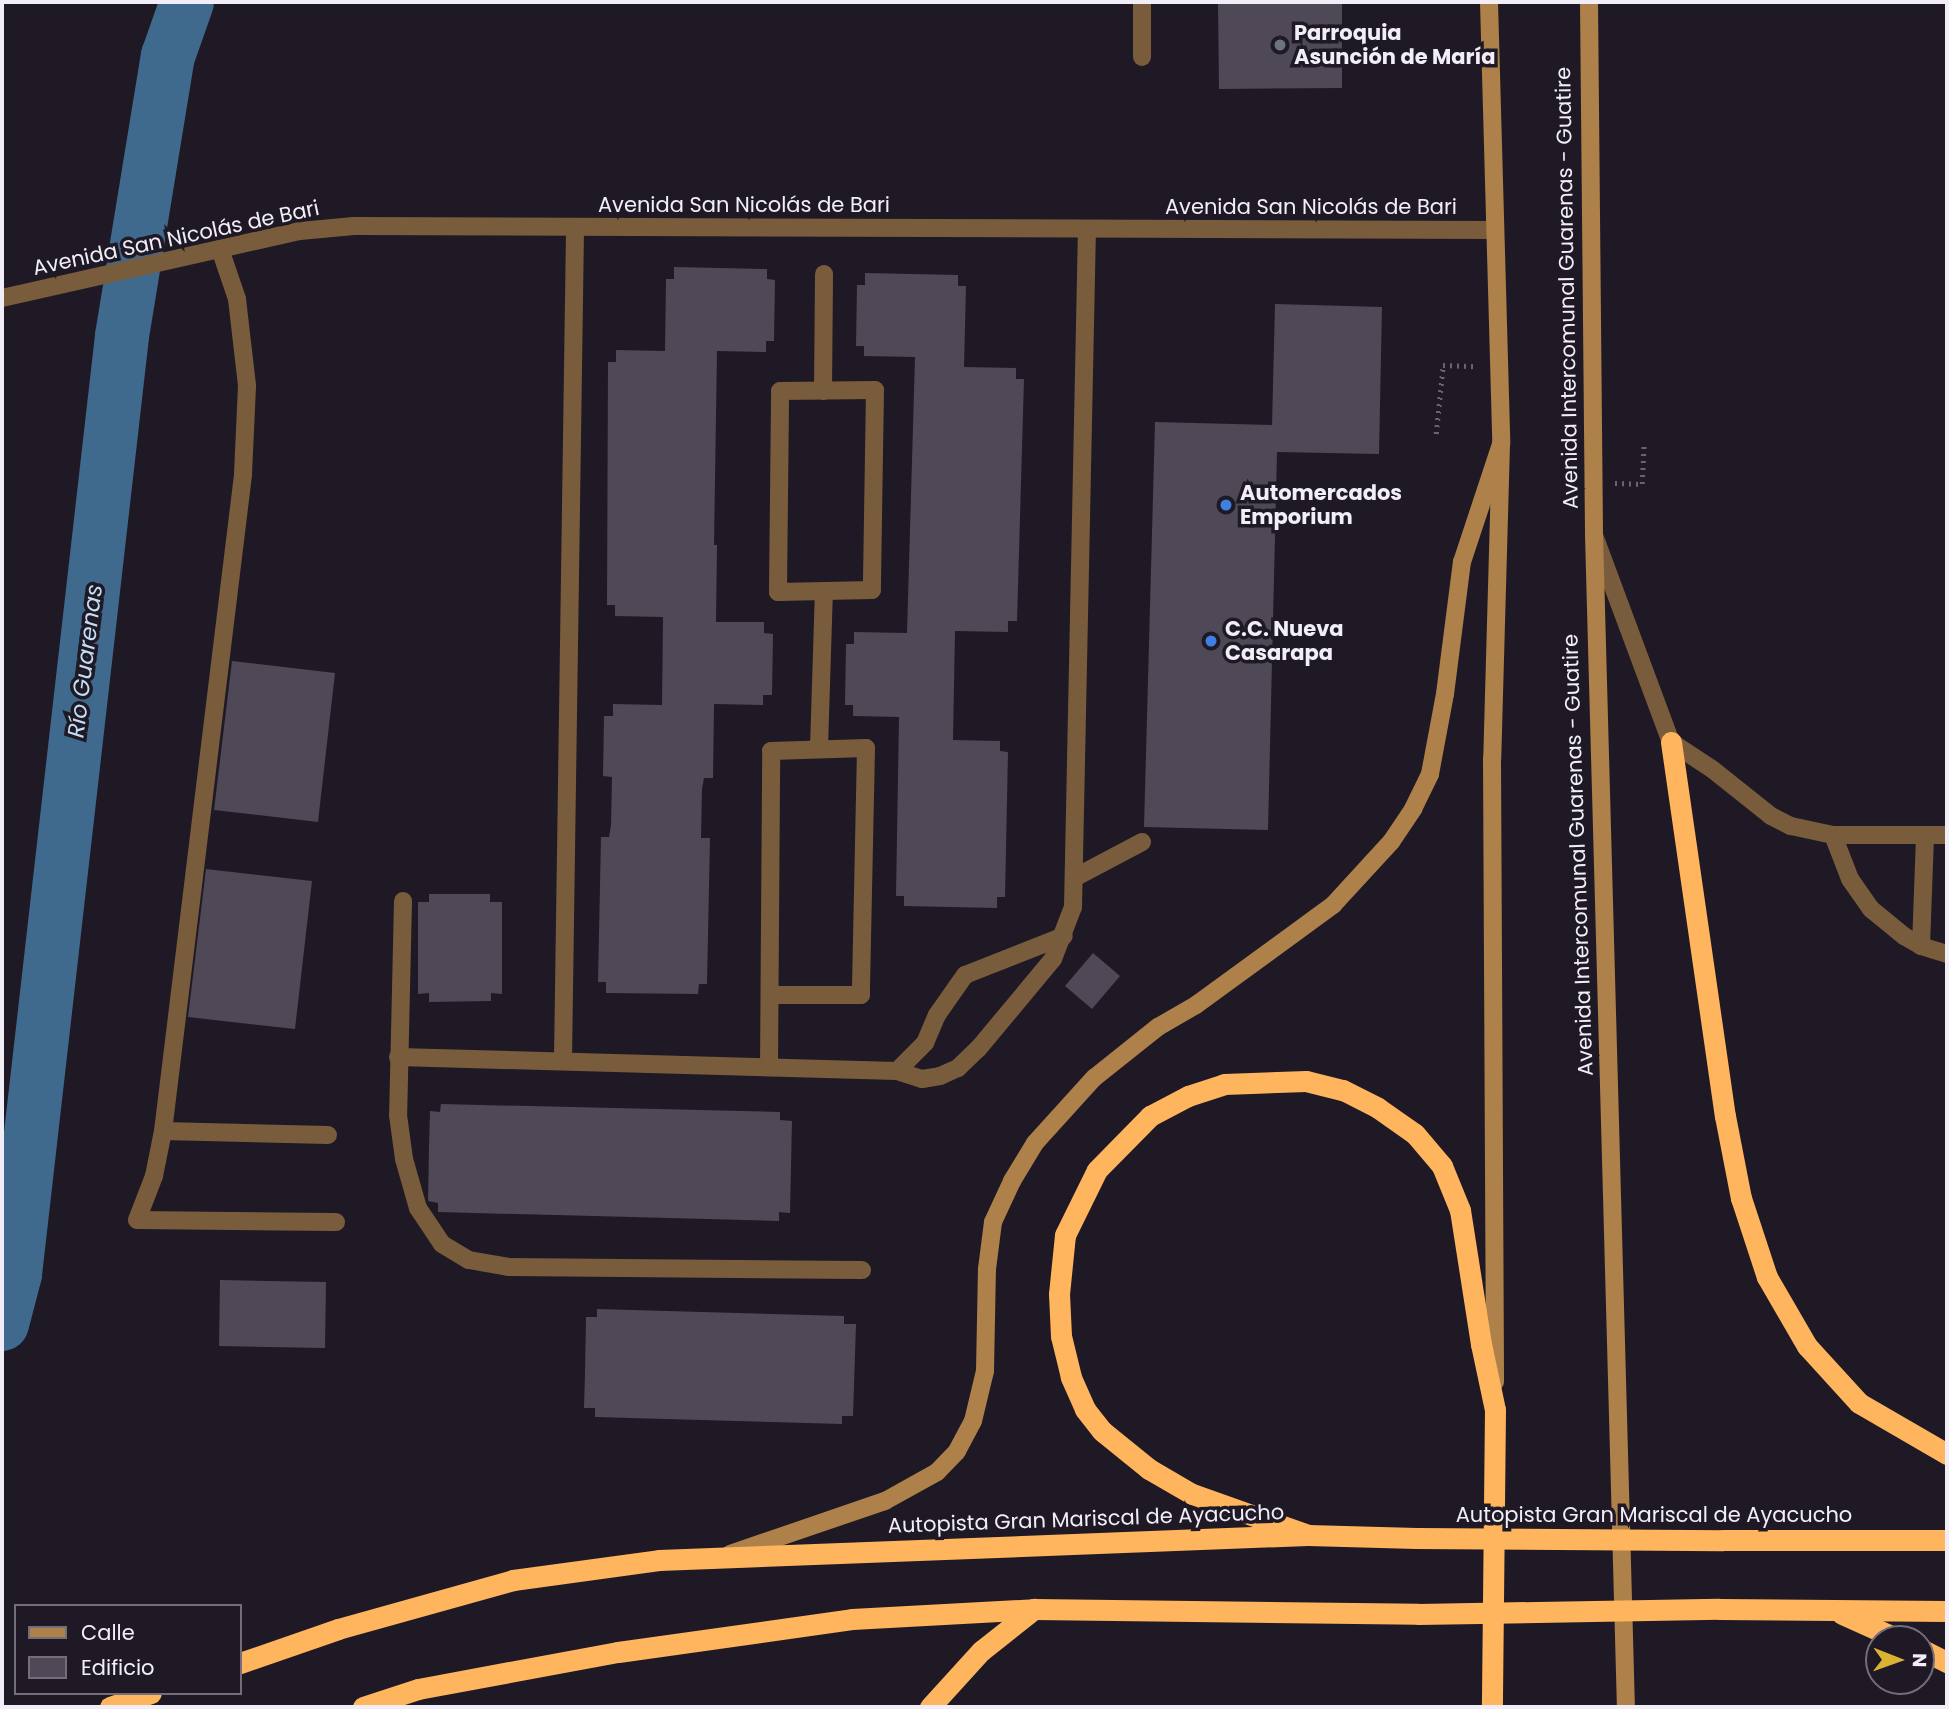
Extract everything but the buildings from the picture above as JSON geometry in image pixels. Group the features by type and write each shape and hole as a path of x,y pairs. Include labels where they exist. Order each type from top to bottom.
{"highway":[{"path":"1671,742 1725,1116 1741,1198 1767,1277 1807,1346 1859,1403 1947,1454"},
{"path":"1308,1535 1192,1494 1149,1469 1102,1431 1085,1409 1071,1377 1061,1336 1059,1294 1065,1234 1097,1170 1150,1115 1188,1096 1224,1084 1306,1081 1343,1090 1378,1108 1415,1134 1442,1166 1460,1210 1481,1344 1495,1410 1492,1707"},
{"name":"Autopista Gran Mariscal de Ayacucho","path":"242,1662 338,1629 513,1580 659,1560 1308,1535 1416,1538 1947,1540"},
{"path":"930,1707 981,1651 1034,1609"},
{"path":"363,1707 418,1689 618,1652 852,1619 1034,1609 1418,1614 1719,1609 1947,1611"},
{"path":"1833,1610 1867,1625"},
{"path":"110,1707 144,1695"}],"main road":[{"path":"1489,2 1501,444 1492,759 1495,1410"},
{"name":"Avenida Intercomunal Guarenas - Guatire","path":"1589,2 1594,535 1626,1707"},
{"path":"717,1558 885,1501 937,1472 957,1451 973,1421 985,1371 987,1269 993,1222 1012,1181 1035,1143 1094,1078 1158,1027 1196,1005 1333,905 1391,842 1413,809 1430,774 1445,694 1462,562 1501,444"}],"street":[{"path":"1142,2 1142,57"},
{"name":"Avenida San Nicolás de Bari","path":"2,298 300,231 354,226 1494,230"},
{"path":"563,1059 575,228"},
{"path":"398,1057 563,1059 897,1071 922,1079 940,1076 958,1068 1038,978 1053,959 1064,936 1073,906 1087,229"},
{"path":"220,248 237,299 247,386 243,475 163,1131 154,1176 137,1220 336,1222"},
{"path":"823,391 824,274"},
{"path":"875,390 873,590 824,591 778,592 780,391 875,390"},
{"path":"1594,535 1671,742 1712,769 1771,816 1791,825 1833,835 1947,835"},
{"path":"820,748 824,591"},
{"path":"769,1067 771,751 866,748 861,995 770,995"},
{"path":"1833,835 1850,879 1884,921 1921,946 1947,954"},
{"path":"1921,946 1926,835"},
{"path":"1074,878 1142,842"},
{"path":"403,901 398,1115 402,1148 418,1208 442,1244 470,1261 508,1267 862,1270"},
{"path":"897,1071 925,1043 937,1015 965,975 1064,936"},
{"path":"163,1131 328,1135"}],"path":[{"path":"1436,433 1443,365 1498,366"},
{"path":"1594,482 1642,484 1644,442"}],"waterway":[{"name":"Río Guarenas","path":"2,1324 15,1274 122,336 168,56 187,2"}],"place":[{"name":"Parroquia Asunción de María","path":"1280,45"},
{"name":"Automercados Emporium","path":"1226,505"},
{"name":"C.C. Nueva Casarapa","path":"1211,641"}]}
